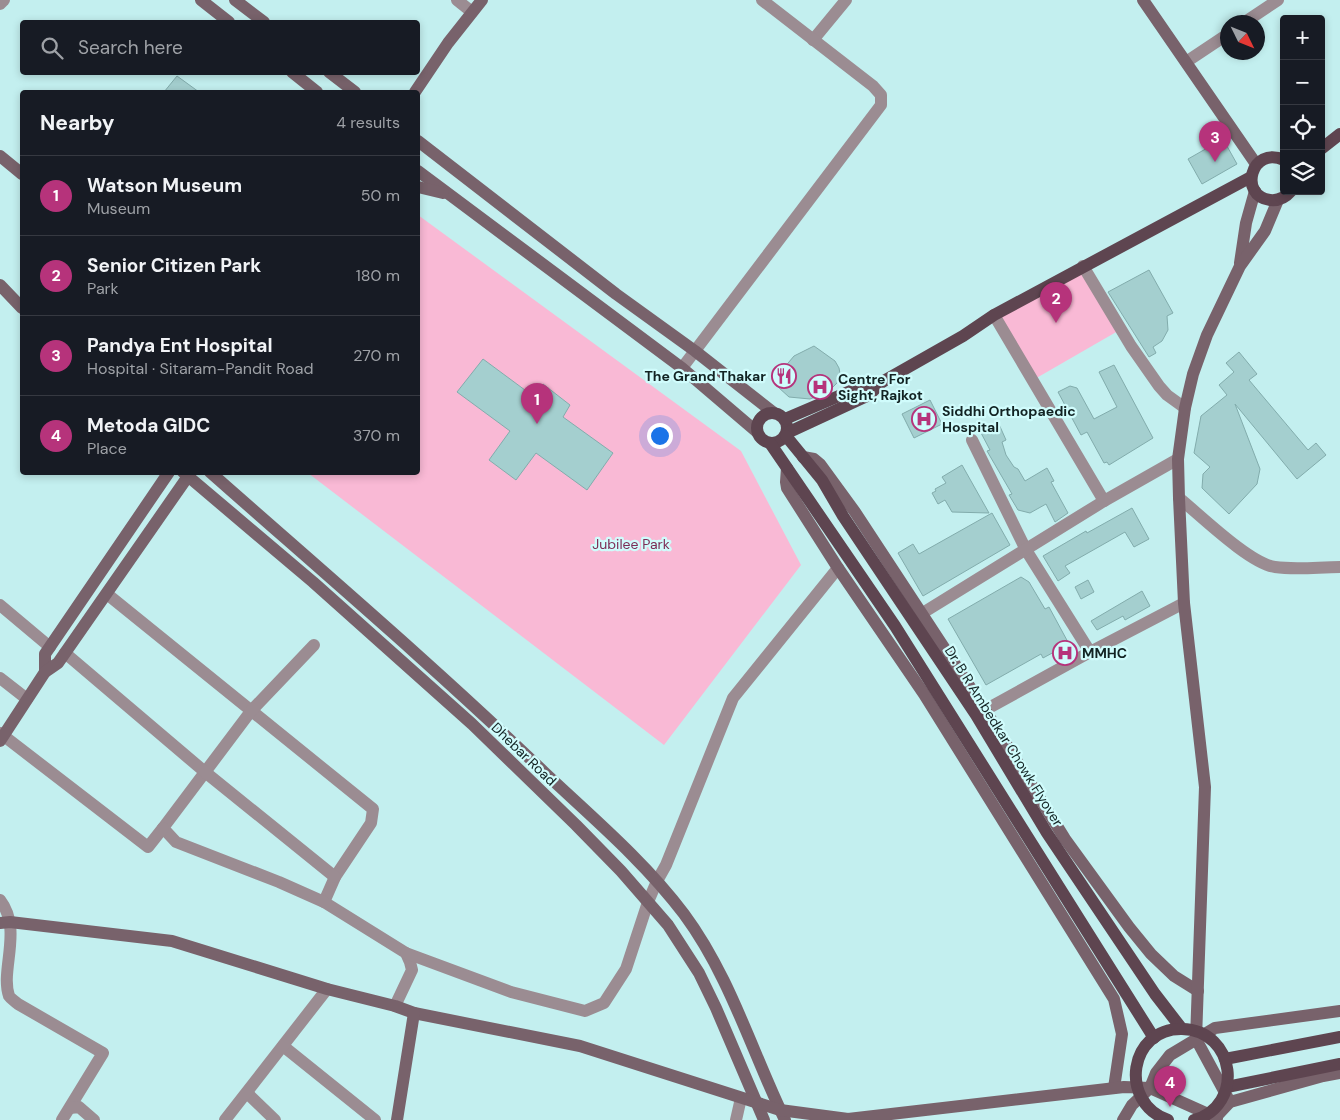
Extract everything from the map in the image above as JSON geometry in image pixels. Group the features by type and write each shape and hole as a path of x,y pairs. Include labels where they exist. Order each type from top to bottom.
{"main road":[{"path":"1325,141 1337,136"},
{"path":"1325,146 1337,136"},
{"path":"1280,158 1268,157 1256,164 1251,178 1255,191 1265,199 1278,200 1287,195"},
{"path":"1154,1038 895,626 770,444 760,438 757,432 759,420 763,416 779,416 809,410 860,387 882,382 963,336 994,315 1251,178"},
{"path":"786,434 869,396 882,382"},
{"path":"770,444 782,440 786,434 787,424 779,416"},
{"name":"Dr. B R Ambedkar Chowk Flyover","path":"786,434 822,480 843,516 976,715 1048,832 1155,994 1182,1029"},
{"path":"1168,1120 1149,1116 1136,1085 1135,1072 1138,1059 1145,1047 1154,1038 1168,1031 1182,1029 1196,1031 1209,1037 1219,1047 1226,1059 1228,1073 1227,1087 1221,1100 1212,1111 1194,1120"},
{"path":"1226,1059 1340,1037"},
{"path":"1227,1087 1340,1064"}],"street":[{"path":"0,4 4,0"},
{"path":"201,0 226,20"},
{"path":"235,0 261,20"},
{"path":"457,0 472,12"},
{"path":"416,90 448,43 482,0"},
{"path":"682,368 881,105 881,95 873,86 762,0"},
{"path":"814,40 846,0"},
{"path":"1144,0 1256,164"},
{"path":"1256,15 1278,0"},
{"path":"1186,62 1220,39"},
{"path":"296,75 314,90"},
{"path":"333,75 352,90"},
{"path":"420,143 616,294 695,351 779,416"},
{"path":"0,156 20,172"},
{"path":"420,173 682,368 757,432"},
{"path":"420,187 448,194"},
{"path":"1240,266 1246,223 1255,191"},
{"path":"1230,1102 1196,1039 1205,786 1184,603 1178,498 1178,460 1185,408 1193,374 1207,335 1240,266 1265,231 1278,200"},
{"path":"1083,266 1131,346 1167,395 1185,408"},
{"path":"0,284 20,306"},
{"path":"994,315 1104,501"},
{"path":"972,440 1026,550 1090,652"},
{"path":"803,457 814,459 820,464 855,512 985,710 1065,839 1129,927 1164,968 1198,991"},
{"path":"921,614 1104,501 1178,460"},
{"path":"787,468 787,488 838,568 924,694 1114,999 1122,1034 1114,1088"},
{"path":"45,672 45,654 167,475"},
{"path":"187,475 58,663 45,672 1,736 148,847 251,711 314,645"},
{"name":"Dhebar Road","path":"189,475 313,582 472,724 576,825 648,902 668,925 700,973 764,1120"},
{"name":"Dhebar Road","path":"213,475 484,714 657,881 683,913 720,974 783,1115"},
{"path":"1178,498 1257,561 1273,567 1340,567"},
{"path":"162,828 176,842 279,882 324,902 406,953 511,992 584,1011 604,1003 626,969 648,902 666,865 733,698 838,568"},
{"path":"107,594 373,809 371,823 335,877 324,902"},
{"path":"985,710 1184,603"},
{"path":"0,605 50,647"},
{"path":"65,653 205,772 335,877"},
{"path":"0,678 27,699"},
{"path":"0,900 5,906 3,977 9,995 18,1004 103,1053 62,1120"},
{"path":"5,923 172,941 327,989 395,1006 414,1013 580,1046 756,1102 783,1115 848,1118 1114,1088 1150,1088 1215,1119 1230,1102 1340,1073"},
{"path":"395,1006 412,970 406,953"},
{"path":"225,1120 327,989"},
{"path":"1124,1120 1132,1105 1150,1088 1156,1073 1170,1055 1215,1028 1340,1011"},
{"path":"397,1120 414,1013"},
{"path":"283,1046 375,1120"},
{"path":"247,1093 274,1120"},
{"path":"736,1120 741,1098"},
{"path":"70,1108 79,1107 94,1120"}],"green space":[{"name":"Jubilee Park","path":"420,216 741,451 801,565 664,745 311,475 420,475"},
{"path":"1083,266 1118,331 1033,380 994,315"}],"building":[{"path":"177,76 196,90 166,90"},
{"path":"1223,139 1237,164 1202,184 1188,159"},
{"path":"1149,270 1173,313 1167,316 1168,330 1162,341 1153,347 1156,353 1149,357 1108,292"},
{"path":"814,346 835,361 839,368 841,379 828,392 810,399 789,397 778,387 778,375 794,356"},
{"path":"1239,352 1257,374 1249,380 1308,450 1316,443 1326,455 1297,479 1235,404 1260,469 1257,484 1229,514 1202,488 1203,474 1210,467 1194,453 1201,416 1227,395 1219,385 1234,372 1226,363"},
{"path":"483,359 533,396 543,384 570,405 563,417 613,453 587,490 536,453 516,480 489,460 510,431 457,392"},
{"path":"1114,365 1153,438 1109,465 1107,462 1104,463 1087,432 1081,435 1058,392 1070,386 1077,388 1094,419 1117,407 1099,372"},
{"path":"930,400 942,424 914,438 902,414"},
{"path":"998,422 1006,440 1002,442 1006,455 1025,481 1047,468 1054,481 1051,482 1068,513 1055,522 1046,504 1030,513 1018,510 1009,495 1012,494 987,451 990,450 980,431"},
{"path":"962,465 989,513 952,512 945,500 938,504 932,493 936,491 935,489 946,483 942,477"},
{"path":"1132,508 1149,539 1134,547 1125,532 1065,566 1070,573 1058,581 1043,556 1086,531 1087,533"},
{"path":"992,513 1010,545 923,596 898,553 913,544 919,554"},
{"path":"1021,577 1029,582 1045,609 1049,607 1069,644 1043,658 1041,654 986,685 948,619"},
{"path":"1088,580 1094,592 1081,599 1075,587"},
{"path":"1142,591 1150,606 1125,620 1123,616 1097,630 1091,621"}],"place":[{"name":"Pandya Ent Hospital","path":"1215,162"},
{"name":"Senior Citizen Park","path":"1056,323"},
{"name":"The Grand Thakar","path":"784,376"},
{"name":"Centre For Sight, Rajkot","path":"820,387"},
{"name":"Siddhi Orthopaedic Hospital","path":"924,419"},
{"name":"Watson Museum","path":"537,424"},
{"name":"MMHC","path":"1065,653"},
{"name":"Metoda GIDC","path":"1170,1107"}]}
